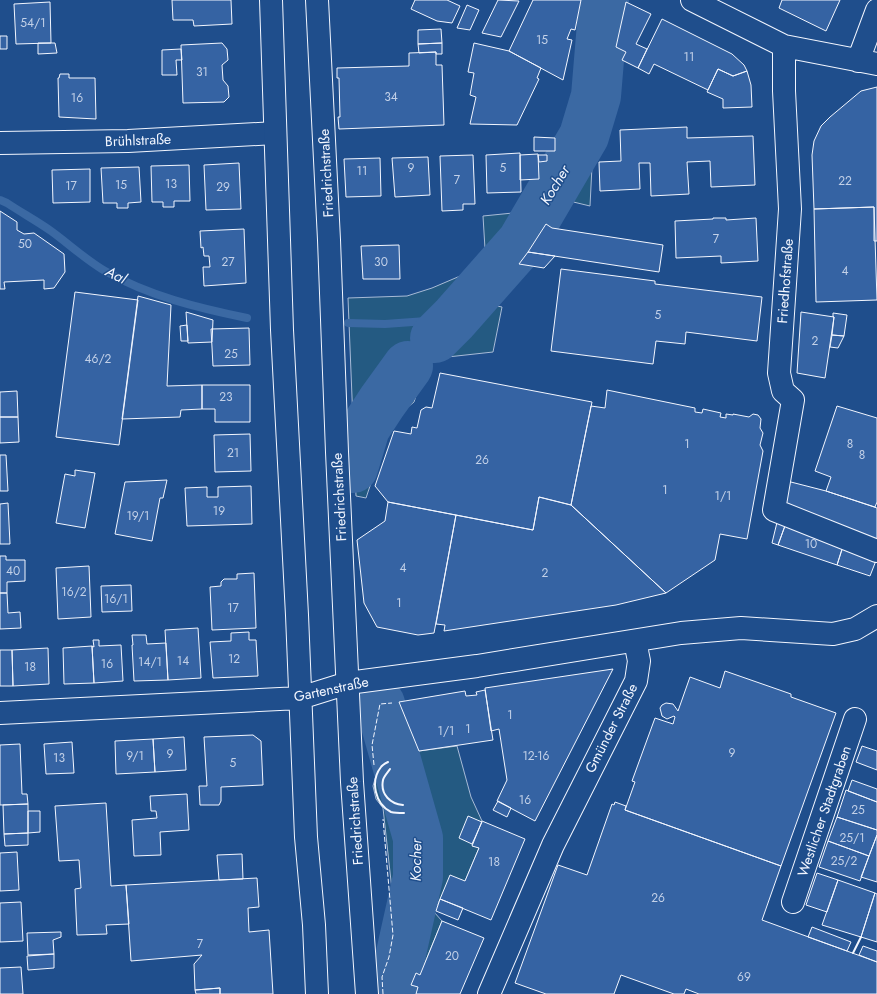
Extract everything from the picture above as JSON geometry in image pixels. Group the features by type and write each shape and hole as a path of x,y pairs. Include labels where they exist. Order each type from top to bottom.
{"street":[{"path":"271,0 282,330 306,837 314,924 317,994"},
{"name":"Friedrichstraße","path":"317,0 354,814 367,994"},
{"path":"692,0 784,46 868,62 877,10"},
{"name":"Friedhofstraße","path":"784,46 784,91 790,209 779,373 783,392 793,400 774,510 877,551"},
{"name":"Brühlstraße","path":"0,143 128,141 275,133"},
{"path":"635,641 681,633 741,628 832,634 856,629 877,616"},
{"name":"Gartenstraße","path":"0,713 300,698 348,683 477,666 635,641"},
{"name":"Gmünder Straße","path":"489,994 553,845 636,681 639,661 635,641"},
{"name":"Westlicher Stadtgraben","path":"793,902 855,719"}],"shaded area":[{"path":"590,12 620,14 613,50 622,59 605,115 592,166 590,206 561,199 519,264 482,303 502,307 493,352 402,362 389,377 419,387 414,402 392,420 366,498 356,496 348,298 407,296 432,288 486,265 483,216 523,212 567,145 580,109"},
{"path":"399,702 419,751 457,746 471,797 482,821 472,845 479,848 465,881 440,899 434,912 442,921 420,975 416,973 411,985 387,994 397,936 383,808 376,799 373,786 377,772 374,745 381,705"}],"building":[{"path":"172,0 231,0 232,24 194,26 193,20 173,20"},
{"path":"415,0 447,0 460,6 452,23 437,21 411,9"},
{"path":"498,0 519,1 501,37 482,33"},
{"path":"533,0 581,0 575,30 571,29 567,39 572,40 563,80 509,51"},
{"path":"782,0 840,0 826,31 779,8"},
{"path":"50,2 51,43 16,44 14,4"},
{"path":"626,2 651,14 636,44 647,49 638,68 622,60 626,52 616,47"},
{"path":"467,5 479,10 470,30 457,28"},
{"path":"662,19 732,54 744,65 747,71 733,76 718,69 708,90 654,64 649,74 638,68"},
{"path":"441,29 442,43 418,44 418,30"},
{"path":"0,36 7,36 7,49 0,49"},
{"path":"38,43 55,43 57,53 38,54"},
{"path":"222,43 227,49 228,60 222,65 223,80 228,86 229,97 224,102 183,103 181,45"},
{"path":"442,43 442,54 436,54 436,52 419,53 418,44"},
{"path":"474,43 509,51 541,68 537,78 539,79 517,125 470,124 476,97 470,95 474,73 468,72"},
{"path":"181,49 182,60 176,60 177,75 162,75 162,50"},
{"path":"436,52 436,65 442,65 444,125 339,129 339,78 337,78 337,68 409,66 409,53"},
{"path":"718,69 733,76 747,71 751,85 752,107 723,108 723,99 707,92"},
{"path":"60,74 69,74 69,78 95,78 96,119 59,117 58,78"},
{"path":"877,87 877,241 874,241 874,207 814,209 812,155 814,141 821,126 861,91"},
{"path":"687,127 687,138 753,136 755,185 711,187 710,161 687,162 689,194 651,196 650,163 639,163 640,189 600,191 599,162 621,161 620,130"},
{"path":"534,137 555,138 555,151 534,151"},
{"path":"520,153 521,192 487,193 486,155"},
{"path":"538,154 539,179 520,180 520,155"},
{"path":"473,155 475,204 463,204 463,210 442,211 440,156"},
{"path":"538,155 547,155 547,161 539,162"},
{"path":"428,157 430,195 395,197 392,158"},
{"path":"380,158 381,196 346,197 344,159"},
{"path":"239,163 241,209 206,210 204,165"},
{"path":"189,165 190,201 174,201 174,207 163,207 163,202 152,202 151,166"},
{"path":"139,167 141,202 128,203 128,208 117,208 117,203 103,203 101,168"},
{"path":"90,169 90,202 53,203 52,170"},
{"path":"874,207 877,300 816,302 814,209"},
{"path":"0,211 17,222 17,230 24,234 34,233 64,254 65,272 54,288 44,289 44,280 4,282 5,289 0,289"},
{"path":"726,218 726,220 756,218 758,261 721,263 721,256 676,258 675,221"},
{"path":"546,224 552,228 663,245 659,272 528,252"},
{"path":"244,229 246,283 204,286 203,267 210,267 209,256 204,256 203,247 201,248 200,231"},
{"path":"399,245 400,279 363,279 361,246"},
{"path":"528,252 555,256 544,268 519,264"},
{"path":"561,269 655,281 655,284 762,297 757,341 686,332 685,344 656,341 653,364 551,351"},
{"path":"75,292 138,300 119,445 56,437"},
{"path":"138,296 171,305 167,386 202,385 202,409 181,410 180,417 122,419"},
{"path":"186,312 213,320 212,342 188,343"},
{"path":"801,312 834,317 825,378 797,373"},
{"path":"833,313 847,315 844,336 832,335"},
{"path":"187,325 188,341 181,341 180,326"},
{"path":"249,328 250,365 213,366 211,329"},
{"path":"832,335 844,336 838,348 830,347"},
{"path":"440,373 592,402 571,505 539,497 533,530 388,502 375,486 394,431 411,434 412,427 417,428 421,410 426,407 432,408"},
{"path":"202,385 250,385 250,422 215,422 215,409 202,409"},
{"path":"607,390 695,408 695,412 702,413 703,409 721,413 720,417 726,418 726,414 733,414 749,417 753,414 758,415 761,419 760,428 763,433 760,445 763,451 747,539 720,534 715,560 666,593 571,505 591,406 605,408"},
{"path":"17,391 18,417 0,417 0,392"},
{"path":"837,406 877,418 877,502 875,507 826,491 831,477 815,471"},
{"path":"0,417 18,417 19,442 0,443"},
{"path":"250,434 251,471 215,472 214,435"},
{"path":"0,455 6,455 8,491 0,491"},
{"path":"75,470 95,473 85,528 56,523 65,474 75,476"},
{"path":"167,480 163,498 160,498 152,541 115,534 125,482"},
{"path":"787,481 826,491 877,508 877,558 870,576 837,565 844,543 786,523 778,545 772,543"},
{"path":"251,486 252,524 187,526 185,488 207,487 207,497 218,497 218,487"},
{"path":"539,497 571,505 666,593 616,605 444,631 445,625 436,624 456,515 533,530"},
{"path":"388,502 456,515 434,633 418,635 377,627 364,603 357,540 385,521"},
{"path":"8,503 10,544 0,544 0,504"},
{"path":"786,523 844,543 837,565 778,545"},
{"path":"0,556 6,556 6,560 25,560 25,581 7,582 7,593 0,593"},
{"path":"89,566 91,617 58,619 56,568"},
{"path":"254,573 256,628 212,630 210,587 221,586 221,582 224,579 237,579 237,574"},
{"path":"131,585 132,611 102,612 101,586"},
{"path":"0,593 7,593 8,613 20,612 21,628 0,629"},
{"path":"198,628 201,678 168,680 165,630"},
{"path":"249,632 249,640 256,640 258,676 213,678 210,642 231,641 231,633"},
{"path":"132,635 146,635 147,644 166,643 168,680 134,681"},
{"path":"93,640 99,640 99,646 121,645 123,681 94,683"},
{"path":"92,646 94,683 64,684 63,648"},
{"path":"48,648 49,684 13,686 12,650"},
{"path":"0,650 12,650 13,686 0,686"},
{"path":"613,669 535,821 497,801 507,780 499,729 491,731 485,688"},
{"path":"725,671 791,694 791,697 836,713 781,866 625,810 635,782 632,781 655,718 673,724 674,716 667,719 662,716 660,708 662,705 666,703 673,704 678,711 690,677 720,688"},
{"path":"485,690 493,740 419,751 399,702 465,691 466,696 477,695 476,692"},
{"path":"253,735 261,741 263,785 221,787 221,801 219,805 200,805 199,786 207,786 204,737"},
{"path":"184,737 186,770 155,772 153,739"},
{"path":"153,739 155,772 116,774 115,741"},
{"path":"72,742 74,773 46,774 44,744"},
{"path":"20,744 22,794 27,794 28,804 0,805 0,745"},
{"path":"862,746 877,751 877,770 856,762"},
{"path":"852,780 877,789 877,802 848,791"},
{"path":"846,790 877,802 877,830 837,817"},
{"path":"187,794 189,830 160,832 161,855 134,856 132,820 157,818 156,811 151,811 150,796"},
{"path":"498,801 511,808 507,817 493,810"},
{"path":"615,802 626,806 625,810 781,866 762,920 877,962 877,994 699,994 686,989 684,994 674,994 621,975 614,994 546,994 515,983 558,865 587,875 612,804 614,805"},
{"path":"106,803 111,886 126,885 129,924 106,925 107,934 77,935 75,889 81,888 79,860 59,861 55,806"},
{"path":"28,804 28,833 4,834 3,805"},
{"path":"28,811 40,811 40,832 28,833"},
{"path":"468,816 482,822 472,844 459,838"},
{"path":"837,817 877,830 877,835 869,856 828,841"},
{"path":"482,821 525,839 491,920 440,899 450,875 465,881 479,848 472,846"},
{"path":"28,833 28,845 5,846 4,834"},
{"path":"877,835 877,882 861,877"},
{"path":"828,841 869,856 860,881 819,867"},
{"path":"17,852 19,890 0,891 0,853"},
{"path":"242,854 243,879 219,880 217,855"},
{"path":"817,873 838,880 827,912 806,905"},
{"path":"257,878 259,907 248,908 249,932 269,930 273,994 220,994 220,988 195,990 194,964 202,955 131,961 126,885"},
{"path":"838,880 875,893 861,937 822,925"},
{"path":"875,893 877,894 877,942 861,937"},
{"path":"440,899 463,908 458,920 436,911"},
{"path":"21,902 23,941 0,942 0,903"},
{"path":"442,921 484,938 460,994 416,994 418,987 411,985 416,973 420,975"},
{"path":"812,927 851,942 847,951 808,937"},
{"path":"61,932 61,937 53,940 54,954 28,955 27,933"},
{"path":"863,946 877,951 877,962 859,955"},
{"path":"54,954 54,968 28,970 27,956"},
{"path":"21,967 23,994 0,994 0,968"},
{"path":"220,988 220,994 196,994 195,990"}],"waterway":[{"name":"Kocher","path":"435,338 454,319 522,242 584,136 596,96 604,0"},
{"name":"Aal","path":"0,200 46,227 91,262 122,280 174,300 247,318"},
{"name":"Aal","path":"348,323 385,324 454,319"},
{"name":"Kocher","path":"353,468 365,428 408,366"},
{"name":"Kocher","path":"380,704 418,838 418,877 392,994"}],"fence":[{"path":"374,765 372,745 380,704 392,703"},
{"path":"383,819 393,935 389,957 382,977 383,994"}],"wall":[{"path":"388,762 382,766 378,773 375,785 376,792 381,804 391,812 404,813"},
{"path":"390,769 383,780 383,790 387,798 394,803 403,805"},
{"path":"853,953 861,937"}]}
